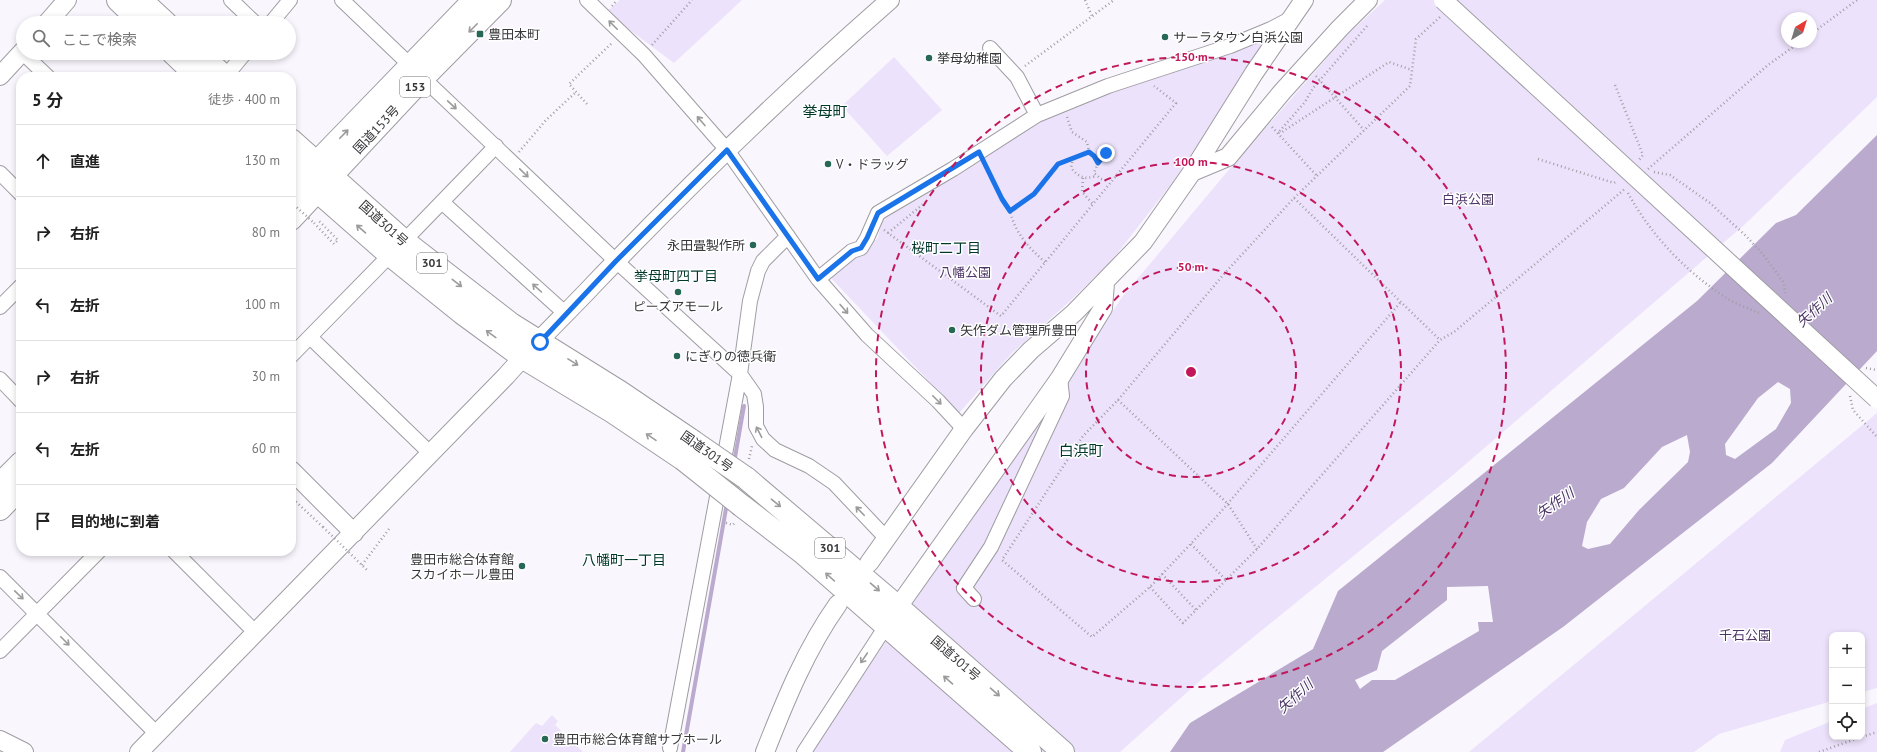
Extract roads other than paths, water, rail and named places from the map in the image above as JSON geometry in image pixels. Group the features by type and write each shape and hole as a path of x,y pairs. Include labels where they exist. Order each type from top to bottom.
{"highway":[{"path":"118,0 135,16"},
{"path":"141,0 158,16"},
{"name":"国道153号","path":"417,71 474,0"},
{"name":"国道153号","path":"296,207 308,177 417,71 500,0"},
{"path":"180,60 193,72"},
{"path":"207,60 220,72"},
{"path":"296,151 308,177"},
{"name":"国道301号","path":"308,177 397,248 511,324 620,392 687,450 742,506 803,553 1030,752"},
{"name":"国道301号","path":"397,248 462,313 522,357 613,412 746,478 795,518 1063,752"},
{"path":"0,484 16,468"},
{"path":"0,509 16,492"}],"street":[{"path":"53,16 67,0"},
{"path":"231,0 248,16"},
{"path":"277,16 290,0"},
{"path":"342,0 616,261 740,374 754,394 756,426 763,439 775,450 809,466 834,483 887,539"},
{"path":"588,0 644,55 727,150 818,279 867,335 938,401 964,429"},
{"path":"139,752 354,533 506,376 522,357 540,342 616,261 727,150 839,45 890,0"},
{"path":"869,563 964,429 1002,379 1031,350 1074,313 1143,242 1192,172 1254,73 1304,0"},
{"path":"1192,172 1228,157 1282,92 1340,28 1368,0"},
{"path":"1442,7 1877,399"},
{"path":"818,279 852,251 861,248 878,213 1037,115 1108,86 1230,46 1271,29 1290,19"},
{"path":"990,48 1019,73 1024,90 1037,115"},
{"path":"0,76 16,59"},
{"path":"31,60 43,72"},
{"path":"229,72 240,60"},
{"path":"296,351 443,203 496,146"},
{"path":"0,173 16,189"},
{"path":"443,203 566,314"},
{"path":"670,748 740,374 750,301 758,271 763,261 789,237"},
{"path":"906,614 1060,378 1103,308 1104,283"},
{"path":"0,307 16,291"},
{"path":"310,337 430,454"},
{"path":"974,599 964,588 991,547 1062,396 1060,378"},
{"path":"0,379 16,396"},
{"path":"296,475 354,533"},
{"path":"0,651 94,556"},
{"path":"179,556 256,633"},
{"path":"0,577 157,734"},
{"path":"765,752 800,670 829,617 838,604"},
{"path":"804,752 893,633"}],"water":[{"name":"矢作川","path":"1877,135 1877,351 1772,463 1563,627 1383,752 1170,752 1190,723 1313,649 1338,591 1697,301 1776,223 1796,215","holes":["1778,382 1790,389 1791,403 1776,429 1735,459 1726,455 1725,444 1758,398","1687,435 1690,452 1688,462 1639,510 1610,544 1588,549 1582,546 1587,522 1601,499 1624,488 1662,447","1488,586 1493,622 1478,622 1479,631 1395,680 1372,680 1360,689 1355,680 1377,670 1382,651 1447,600 1447,587"]}],"waterway":[{"path":"734,463 744,406"},
{"path":"683,752 727,503"}],"place":[{"name":"豊田本町","path":"480,34"},
{"name":"サーラタウン白浜公園","path":"1165,37"},
{"name":"挙母幼稚園","path":"929,58"},
{"name":"V・ドラッグ","path":"828,164"},
{"name":"永田畳製作所","path":"753,245"},
{"name":"ピーズアモール","path":"678,292"},
{"name":"矢作ダム管理所豊田","path":"952,330"},
{"name":"にぎりの徳兵衛","path":"677,356"},
{"name":"豊田市総合体育館 スカイホール豊田","path":"522,566"},
{"name":"豊田市総合体育館サブホール","path":"545,739"}],"district":[{"name":"挙母町","path":"825,112"},
{"name":"桜町二丁目","path":"946,248"},
{"name":"挙母町四丁目","path":"676,276"},
{"name":"白浜町","path":"1081,451"},
{"name":"八幡町一丁目","path":"624,560"}],"park label":[{"name":"白浜公園","path":"1468,199"},
{"name":"八幡公園","path":"965,272"},
{"name":"千石公園","path":"1745,635"}]}
